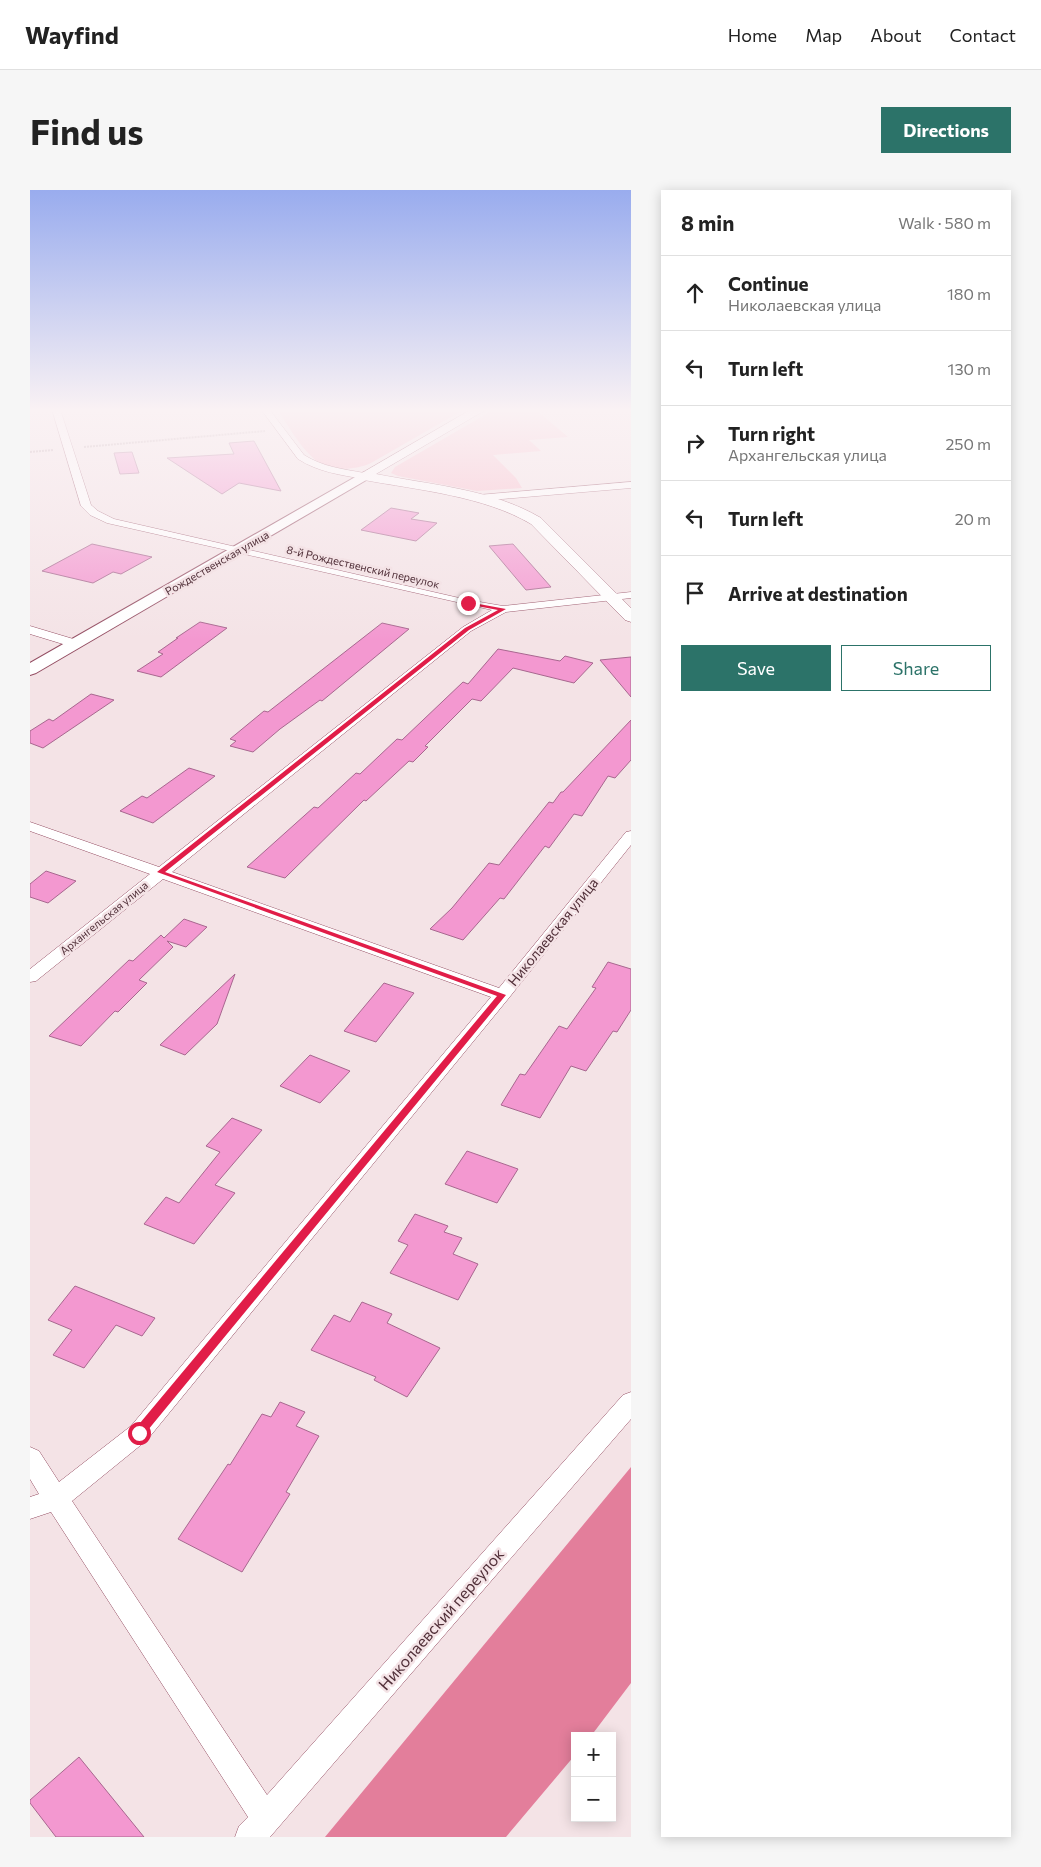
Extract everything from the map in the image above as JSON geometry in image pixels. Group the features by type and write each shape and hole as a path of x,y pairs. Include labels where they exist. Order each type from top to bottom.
{"main road":[{"path":"416,486 479,498 512,508 536,521 631,617"}],"street":[{"name":"8-й Рождественский переулок","path":"80,486 86,506 94,513 111,521 468,603 503,609"},
{"name":"Рождественская улица","path":"30,670 347,486"},
{"path":"479,498 621,486"},
{"name":"Архангельская улица","path":"30,977 467,629 503,609 631,595"},
{"path":"30,630 76,644"},
{"path":"30,826 502,995"},
{"name":"Николаевская улица","path":"30,1508 56,1499 139,1433 502,995 631,835"},
{"name":"Николаевский переулок","path":"258,1828 631,1402"},
{"path":"30,1458 258,1828"}],"shaded area":[{"path":"450,486 521,486 522,488 477,491"},
{"path":"631,1467 631,1683 594,1732 571,1732 571,1760 506,1837 325,1837"}],"building":[{"path":"210,486 235,486 222,494"},
{"path":"254,486 278,486 281,491"},
{"path":"391,508 419,513 411,519 437,523 416,541 361,530"},
{"path":"92,544 152,557 121,574 113,572 93,583 42,571"},
{"path":"513,544 551,587 526,590 489,546"},
{"path":"200,622 227,628 161,677 137,671 163,654 158,652"},
{"path":"382,623 409,629 322,701 320,700 280,729 253,752 230,746 236,741 230,739 264,711 268,712"},
{"path":"498,649 560,661 565,656 593,663 574,683 513,668 481,701 472,699 425,746 428,747 413,762 409,761 366,801 364,800 285,878 247,867 314,807 318,808 356,773 360,774 397,739 402,740 463,682 468,684"},
{"path":"631,657 631,697 600,660"},
{"path":"91,694 114,700 43,748 30,743 30,731 49,719 53,721"},
{"path":"631,720 631,760 615,778 608,776 582,816 574,814 549,848 545,846 504,899 500,898 463,940 430,929 452,908 489,863 499,865 549,802 553,803 561,792"},
{"path":"189,768 215,776 153,823 120,811 142,796 147,798"},
{"path":"46,871 76,881 48,903 30,897 30,884"},
{"path":"184,919 207,927 186,947 167,941 173,947 139,980 147,983 118,1012 115,1011 81,1046 49,1036 129,960 133,961 161,935 164,938"},
{"path":"608,962 631,969 631,1010 617,1032 613,1031 586,1071 571,1066 540,1118 501,1105 520,1074 525,1075 559,1026 567,1029 596,988 592,987"},
{"path":"235,974 217,1024 185,1055 160,1045"},
{"path":"384,983 414,993 376,1042 344,1031"},
{"path":"310,1055 350,1071 320,1103 280,1086"},
{"path":"232,1118 262,1130 215,1185 235,1193 194,1244 144,1224 166,1197 179,1203 220,1152 206,1146"},
{"path":"467,1151 518,1169 497,1203 445,1184"},
{"path":"415,1214 448,1226 444,1232 462,1238 453,1254 478,1264 458,1300 390,1273 408,1245 398,1241"},
{"path":"75,1286 155,1318 142,1336 116,1325 84,1368 53,1355 72,1330 48,1320"},
{"path":"362,1302 392,1314 387,1323 440,1348 407,1397 374,1380 376,1377 311,1350 334,1315 350,1322"},
{"path":"280,1402 305,1412 296,1426 319,1436 286,1492 290,1494 242,1572 178,1539 228,1464 230,1465 262,1414 271,1417"},
{"path":"79,1757 144,1837 56,1837 30,1803 30,1800"}],"route":[{"path":"139,1433 502,995 160,872 467,629 503,609 468,603"}]}
